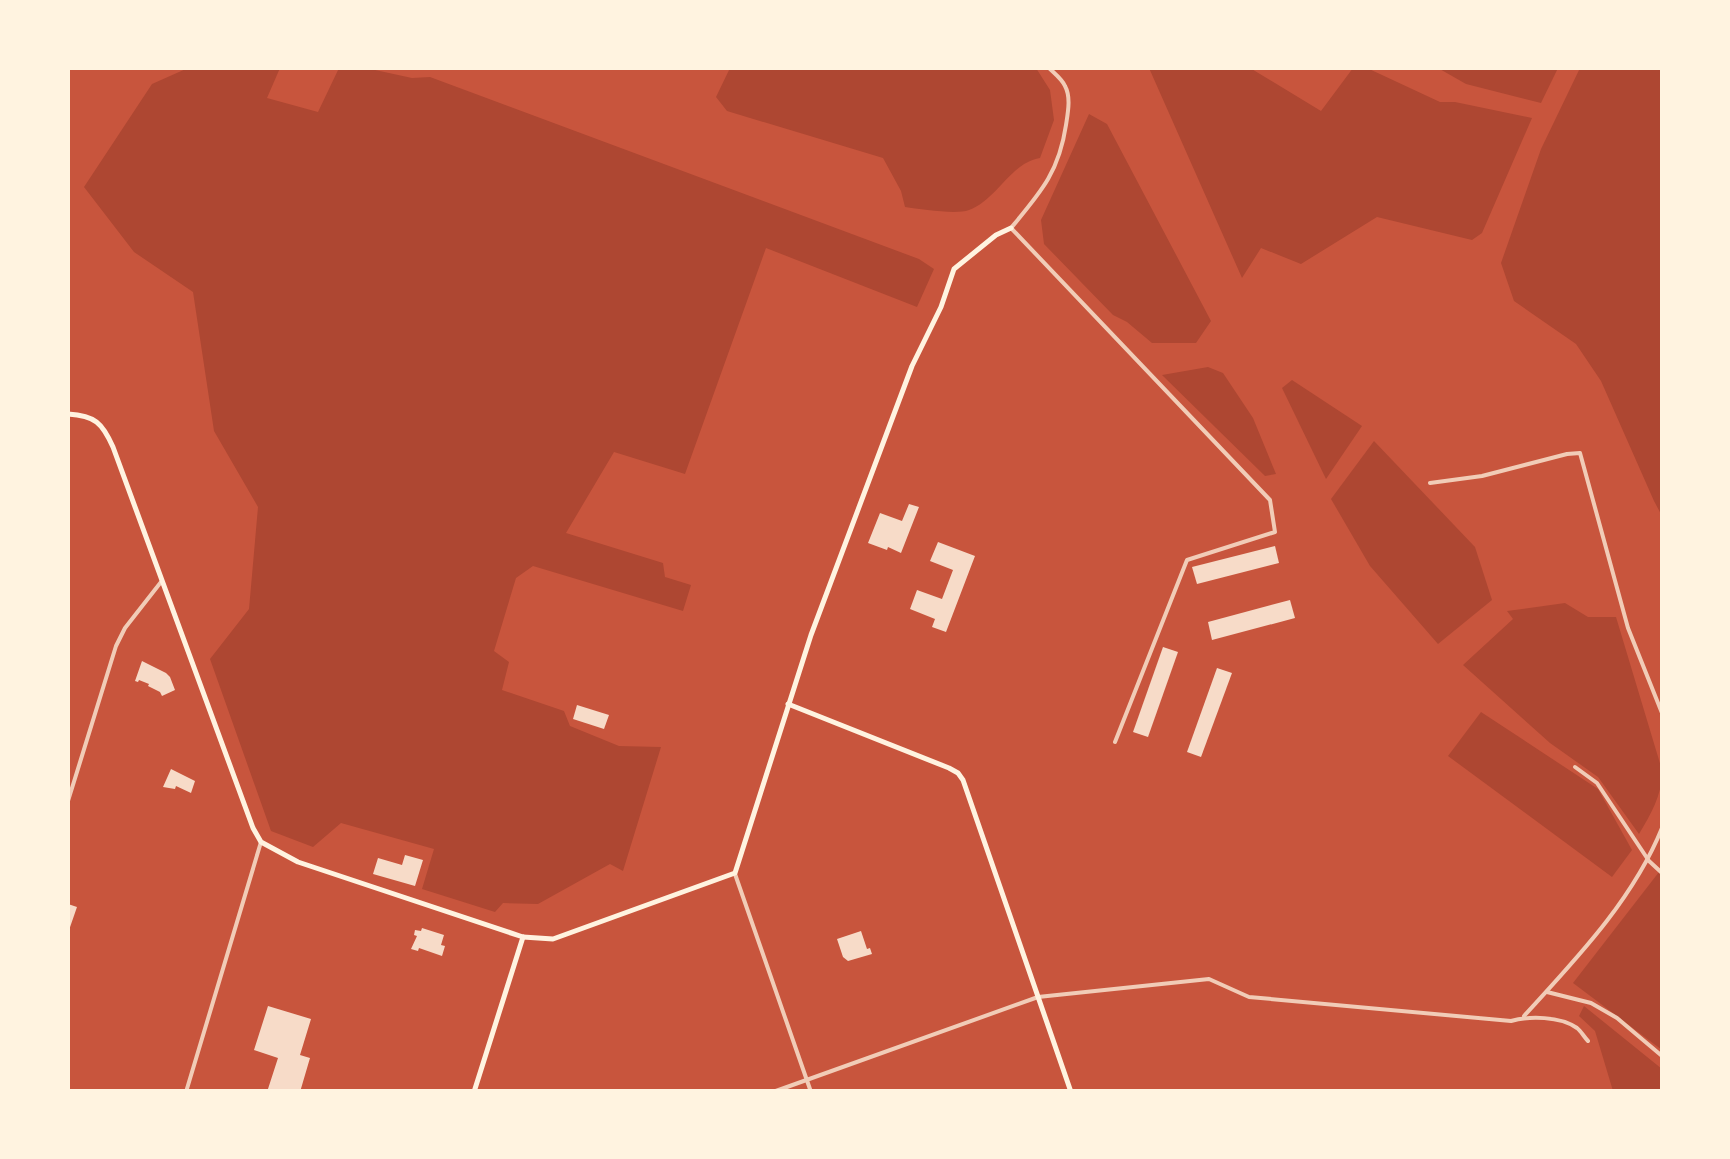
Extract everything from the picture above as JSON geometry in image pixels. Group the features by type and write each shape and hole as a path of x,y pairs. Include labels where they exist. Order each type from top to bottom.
{"main road":[{"path":"68,414 90,417 104,428 127,480 161,582 261,842 313,868 523,937 553,939 734,873 788,704 912,366 941,307 954,269 996,235 1011,228"},
{"path":"788,704 949,768 963,780 1071,1092"},
{"path":"474,1092 523,937"}],"street":[{"path":"1050,68 1066,86 1069,108 1064,141 1054,172 1011,228 1270,500 1274,532 1187,560 1115,742"},
{"path":"1430,483 1482,476 1580,453 1628,628 1662,714"},
{"path":"68,800 116,646 124,628 161,582"},
{"path":"1575,768 1597,782 1649,861 1662,873"},
{"path":"1523,1018 1613,913 1649,861 1662,828"},
{"path":"186,1092 261,842"},
{"path":"734,873 811,1092"},
{"path":"773,1092 1038,997 1208,979 1249,997 1511,1021 1556,1020 1576,1027 1588,1041"},
{"path":"1546,992 1591,1002 1617,1018 1662,1056"}],"shaded area":[{"path":"188,68 280,68 267,98 318,112 339,68 430,77 919,259 934,269 917,307 766,248 685,474 614,452 566,533 663,563 665,577 691,585 683,611 533,566 516,578 494,651 509,662 502,690 564,711 570,726 619,746 661,747 623,871 610,864 538,904 503,903 495,912 422,889 434,849 341,823 313,847 271,831 210,659 249,609 258,507 214,431 193,292 134,252 84,187 152,84"},
{"path":"730,68 1036,68 1050,90 1054,120 1040,158 1020,167 979,205 956,212 905,207 883,158 727,111 716,97"},
{"path":"1149,68 1250,68 1321,111 1353,68 1367,68 1440,102 1532,118 1482,233 1472,240 1377,217 1301,264 1261,248 1242,278"},
{"path":"1438,68 1558,68 1541,103 1466,84"},
{"path":"1580,68 1662,68 1662,516 1601,381 1576,344 1514,301 1501,263 1541,149"},
{"path":"1089,114 1107,124 1211,321 1196,343 1152,343 1113,315 1044,244 1041,220"},
{"path":"1208,367 1223,373 1253,418 1276,474 1265,476 1162,375"},
{"path":"1292,380 1362,426 1326,479 1282,388"},
{"path":"1374,441 1475,547 1492,600 1438,644 1370,566 1331,499"},
{"path":"1565,603 1588,617 1616,617 1662,770 1658,795 1639,834 1598,777 1550,743 1463,665 1513,619 1507,611"},
{"path":"1481,712 1598,789 1632,850 1612,877 1448,756"},
{"path":"1659,872 1662,875 1662,1050 1573,983"},
{"path":"1584,1006 1662,1069 1662,1091 1613,1091 1595,1031 1579,1016"}],"building":[{"path":"909,504 919,507 901,553 868,543 880,513 902,521"},
{"path":"938,542 975,556 946,632 932,627 935,619 910,609 917,590 942,599 953,570 930,561"},
{"path":"1275,546 1279,563 1197,584 1192,567"},
{"path":"1290,600 1295,618 1212,640 1208,622"},
{"path":"1163,647 1178,652 1148,737 1133,732"},
{"path":"142,661 166,673 175,690 162,696 149,684 135,681"},
{"path":"1217,668 1232,673 1201,757 1187,752"},
{"path":"577,705 609,715 604,729 573,719"},
{"path":"171,769 195,781 191,793 176,786 163,787"},
{"path":"405,855 423,860 415,886 373,874 378,858 402,865"},
{"path":"68,904 77,907 68,933"},
{"path":"422,928 444,935 442,956 411,949 417,936 415,930"},
{"path":"861,931 872,954 848,961 837,939"},
{"path":"268,1006 311,1019 300,1055 310,1058 300,1092 267,1092 278,1058 254,1050"}]}
